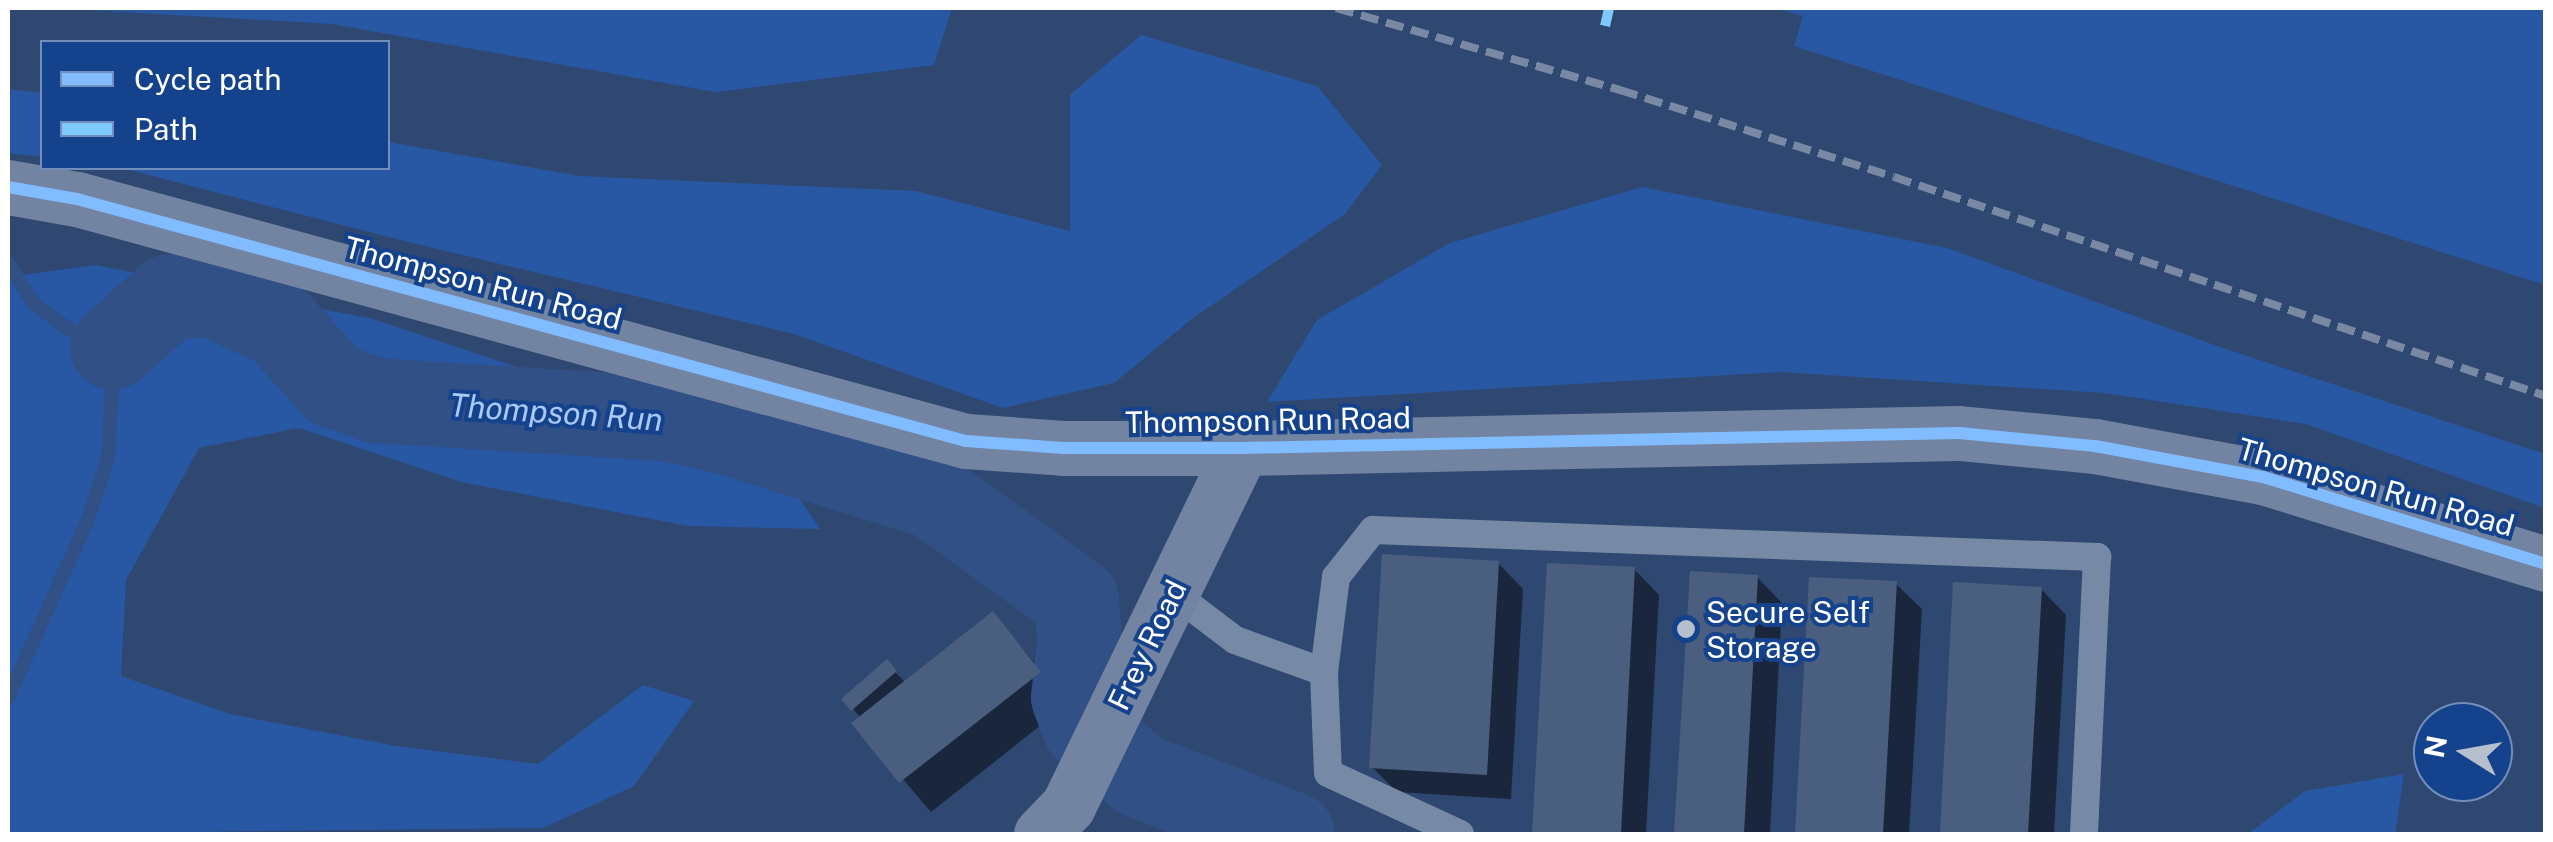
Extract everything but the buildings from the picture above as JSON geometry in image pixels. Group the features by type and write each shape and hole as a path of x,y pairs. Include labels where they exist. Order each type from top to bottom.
{"street":[{"name":"Thompson Run Road","path":"18,188 966,441 1062,448 1242,448 1959,433 2112,448 2263,477 2546,564"},
{"name":"Frey Road","path":"1054,820 1124,694 1242,448"}],"lane":[{"path":"1460,834 1328,773 1324,672 1336,577 1373,530 2097,558 2084,834"},
{"path":"1172,592 1235,640 1324,672"}],"shaded area":[{"path":"56,8 952,8 934,65 716,92 331,24"},
{"path":"1775,8 2545,8 2545,285 1794,46 1803,16"},
{"path":"1141,35 1317,86 1382,165 1345,214 1193,318 1114,383 1003,408 794,334 404,241 130,170 390,170 390,142 580,176 916,191 1070,231 1070,95"},
{"path":"8,89 40,93 40,157 8,153"},
{"path":"1642,187 1947,248 2220,347 2545,454 2545,508 2306,424 2105,393 1780,372 1267,402 1317,320 1450,243"},
{"path":"95,265 373,319 517,367 797,495 820,529 688,526 461,482 299,428 199,448 126,580 121,676 230,714 396,746 538,764 643,685 694,701 634,786 543,828 8,834 8,277"},
{"path":"2404,774 2395,834 2248,834 2305,791"}],"waterway":[{"name":"Thompson Run","path":"8,263 34,304 70,330 112,347 108,458 88,519 8,698"},
{"name":"Thompson Run","path":"112,347 169,296 210,294 279,325 333,385 375,400 663,418 724,431 933,496 1076,599 1079,641 1073,697 1085,728 1139,775 1292,834"}],"railway":[{"path":"1336,8 1620,90 1894,177 2546,396"}],"marked path":[{"path":"1605,26 1609,8"}],"cycle path":[{"path":"8,187 77,199 966,441 1063,448 1242,448 1959,433 2095,446 2263,477 2546,564"}],"place":[{"name":"Secure Self Storage","path":"1686,629"}]}
